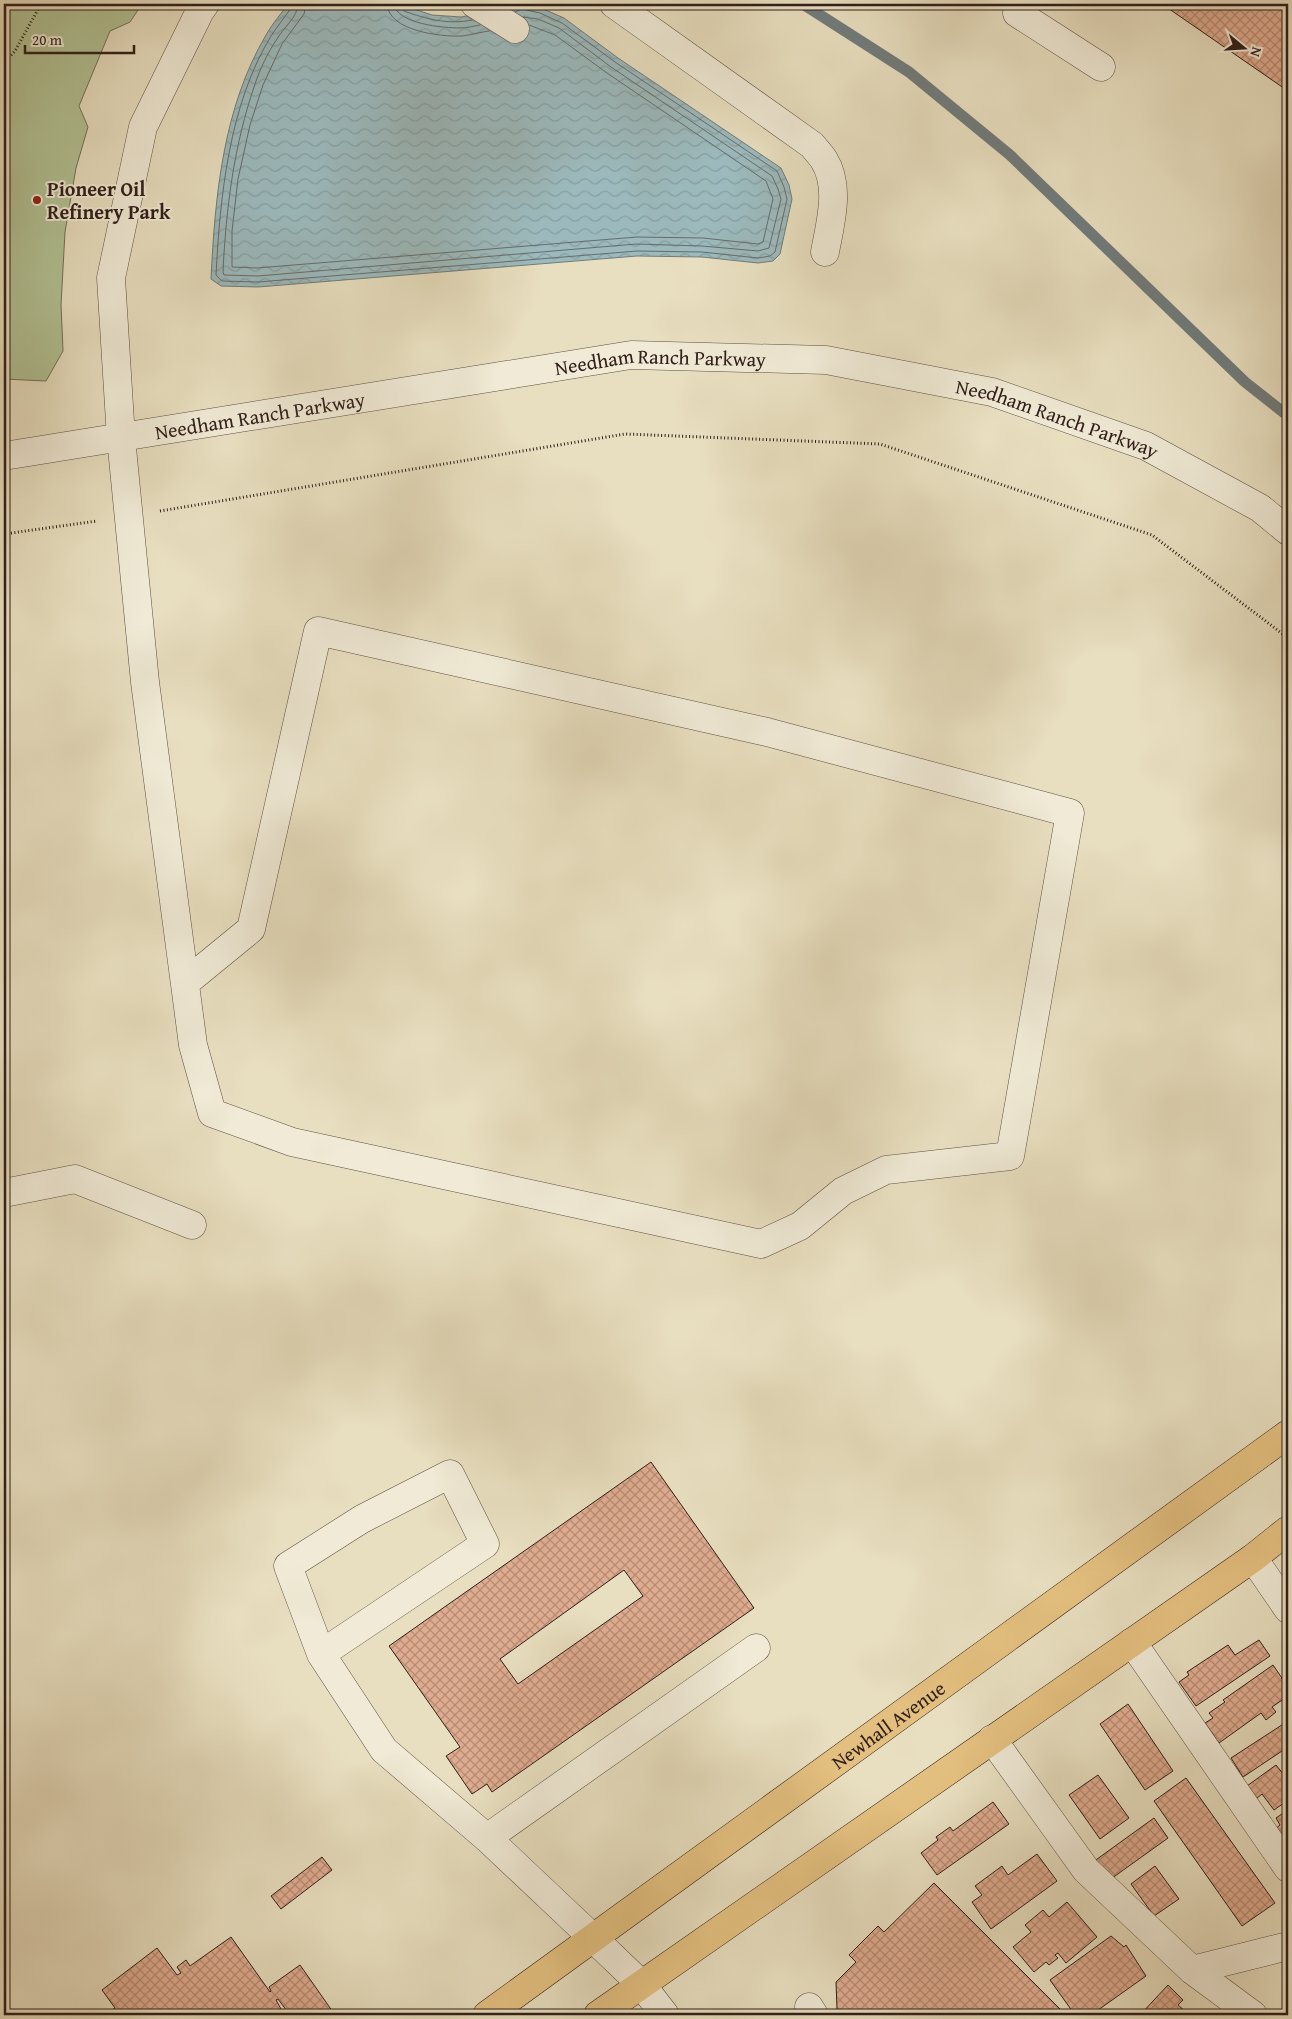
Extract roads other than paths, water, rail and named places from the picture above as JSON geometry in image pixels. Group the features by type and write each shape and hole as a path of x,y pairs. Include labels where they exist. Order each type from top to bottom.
{"main road":[{"name":"Newhall Avenue","path":"487,2015 1288,1434"},
{"path":"598,2015 1253,1558 1288,1530"}],"street":[{"path":"185,983 251,929 318,631 767,732 1070,813 1010,1156 886,1170 843,1191 800,1226 761,1244 292,1142 212,1114 193,1045 145,682 121,438 111,278 143,127 200,11 206,4"},
{"path":"475,4 515,29"},
{"path":"614,4 812,145 825,162 832,183 833,206 825,252"},
{"path":"1021,4 1017,13 1101,67"},
{"name":"Needham Ranch Parkway","path":"4,456 631,355 826,360 992,392 1146,446 1260,508 1288,531"},
{"path":"4,1193 75,1179 192,1225"},
{"path":"321,1654 485,1544 450,1474 362,1519 288,1566 321,1654 384,1750 487,1838 641,1984 666,2015"},
{"path":"1253,1558 1288,1609"},
{"path":"1132,1642 1288,1868"},
{"path":"487,1838 756,1648"},
{"path":"992,1739 1086,1870 1192,1970 1253,2015"},
{"path":"1192,1970 1288,1946"}],"water":[{"path":"288,4 399,4 432,15 461,17 521,5 541,8 564,18 618,58 781,168 789,185 792,199 780,254 773,261 758,263 702,257 637,256 258,287 221,286 211,279 215,216 224,153 231,122 251,63 268,31"}],"waterway":[{"path":"803,4 909,72 1010,155 1245,382 1288,416"}],"place":[{"name":"Pioneer Oil Refinery Park","path":"37,200"}]}
